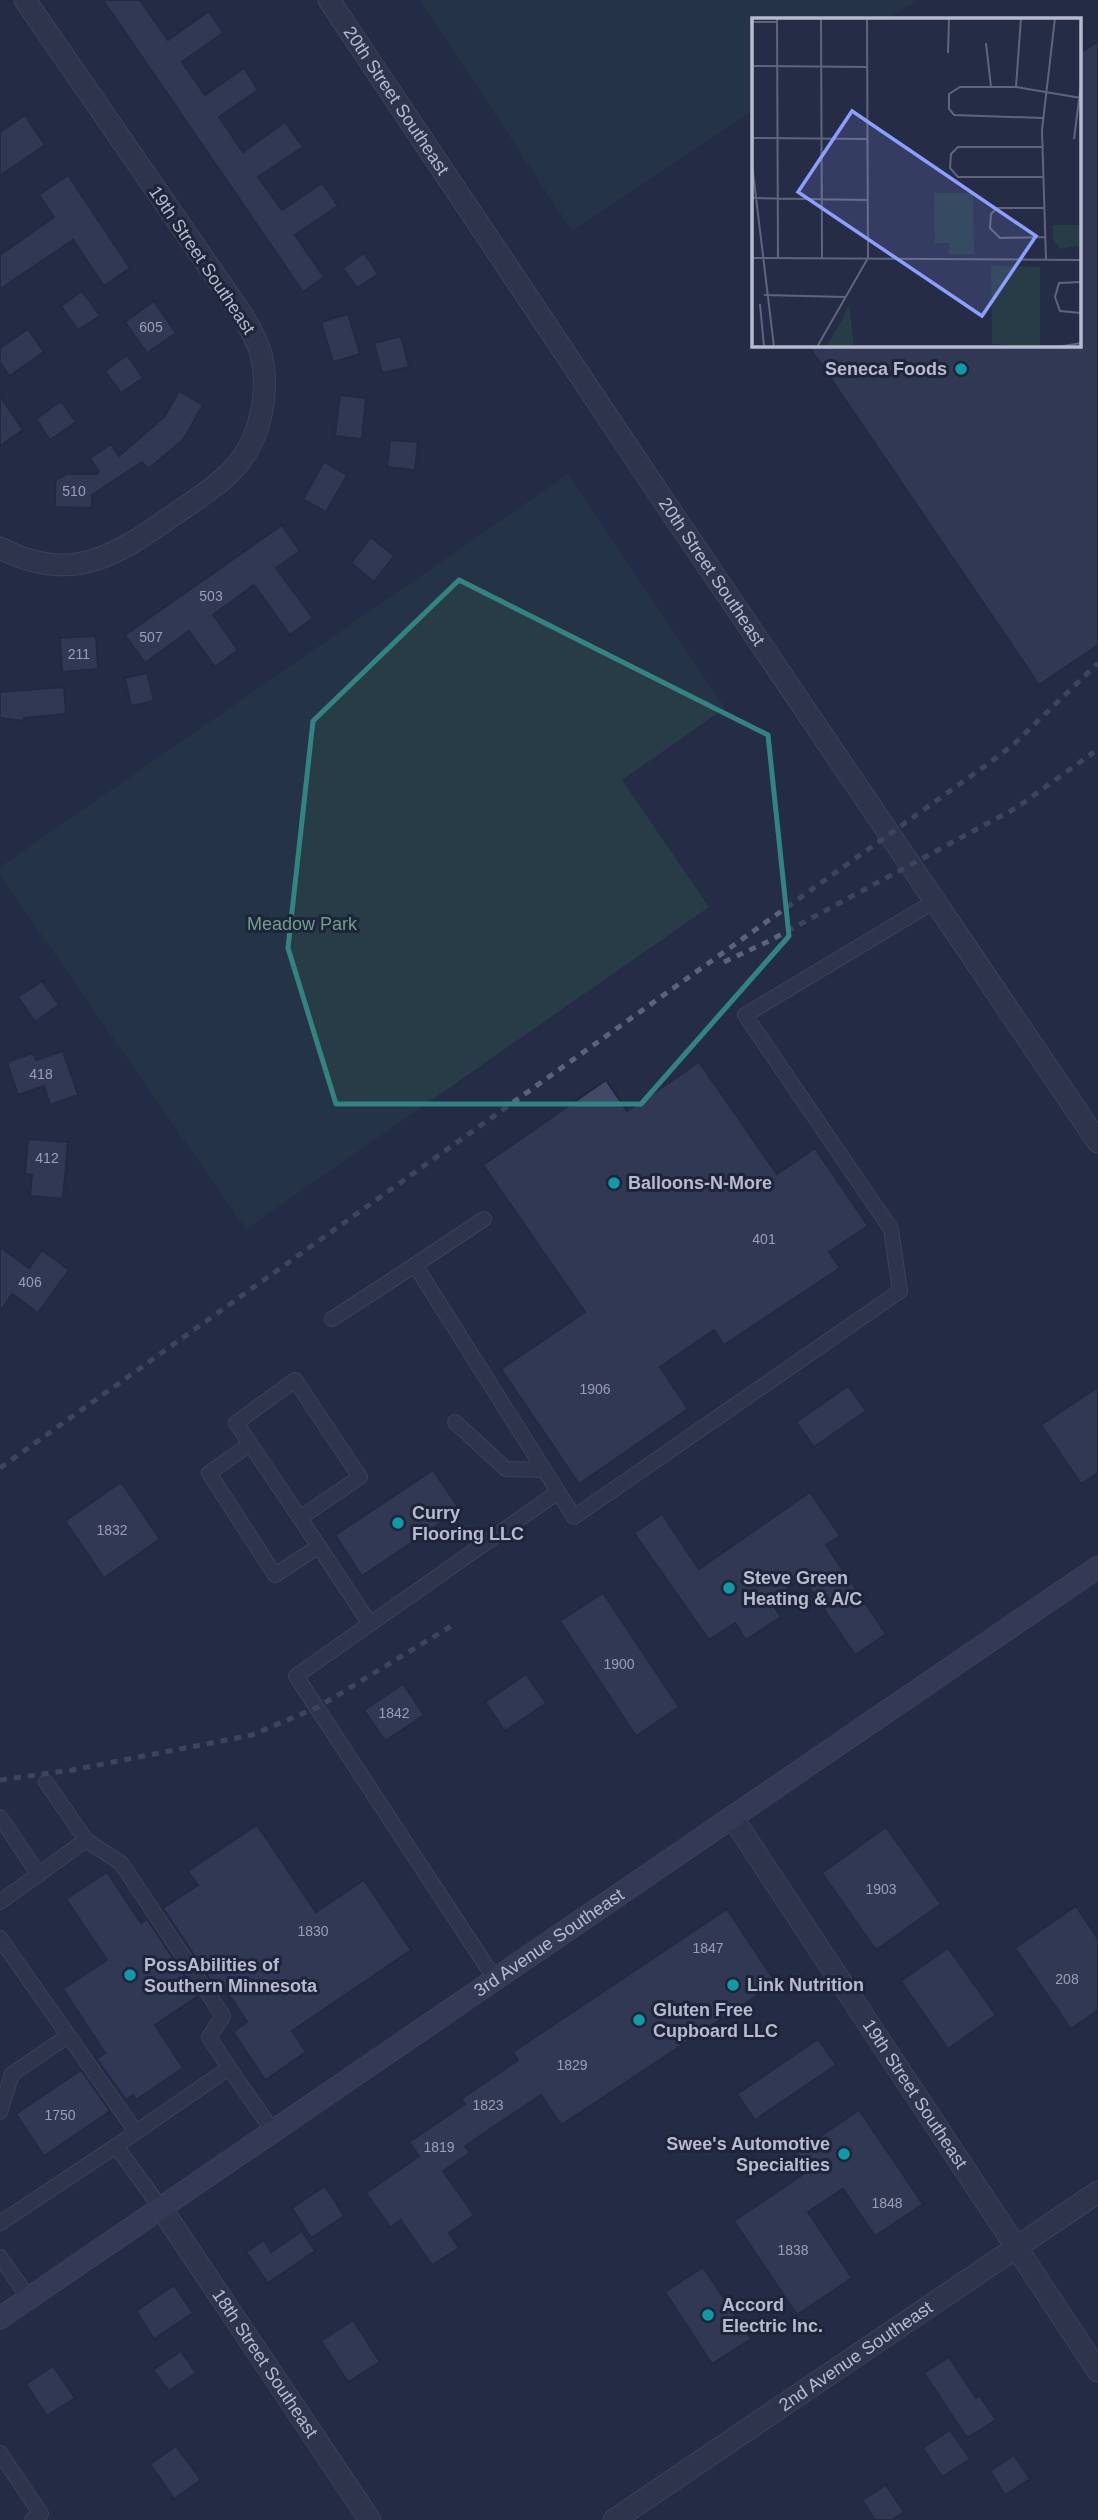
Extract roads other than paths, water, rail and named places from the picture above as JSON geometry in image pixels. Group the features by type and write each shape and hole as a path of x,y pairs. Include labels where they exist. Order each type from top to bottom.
{"main road":[{"name":"3rd Avenue Southeast","path":"0,2318 1098,1567"}],"street":[{"name":"19th Street Southeast","path":"0,548 18,557 54,565 89,564 123,549 221,482 244,457 261,415 264,394 261,355 243,316 25,0"},
{"name":"20th Street Southeast","path":"328,0 1098,1142"},
{"name":"19th Street Southeast","path":"732,1816 1098,2371"},
{"name":"2nd Avenue Southeast","path":"614,2520 1098,2192"},
{"name":"18th Street Southeast","path":"161,2208 370,2520"}],"lane":[{"path":"415,1265 574,1517 900,1291 891,1230 746,1016 935,901"},
{"path":"332,1319 484,1219"},
{"path":"300,1518 360,1477 295,1380 236,1423 370,1624"},
{"path":"455,1422 506,1469 543,1470"},
{"path":"250,1444 209,1473 275,1575 319,1546"},
{"path":"495,1979 296,1676 558,1492"},
{"path":"46,1782 86,1840 121,1863 223,2016 209,2037 274,2131"},
{"path":"0,1817 39,1875"},
{"path":"0,1902 86,1840"},
{"path":"0,1938 136,2132"},
{"path":"0,2112 12,2074 68,2036"},
{"path":"0,2223 229,2068"},
{"path":"116,2146 161,2208"},
{"path":"0,2258 29,2298"},
{"path":"0,2453 41,2514 33,2520"}],"railway":[{"path":"0,1468 985,766 1014,744 1098,663"},
{"path":"724,962 767,942 1016,808 1094,752"},
{"path":"0,1780 72,1770 252,1735 318,1707 453,1625"}],"place":[{"name":"Seneca Foods","path":"961,369"},
{"name":"Balloons-N-More","path":"614,1183"},
{"name":"Curry Flooring LLC","path":"398,1523"},
{"name":"Steve Green Heating & A/C","path":"729,1588"},
{"name":"PossAbilities of Southern Minnesota","path":"130,1975"},
{"name":"Link Nutrition","path":"733,1985"},
{"name":"Gluten Free Cupboard LLC","path":"639,2020"},
{"name":"Swee's Automotive Specialties","path":"844,2154"},
{"name":"Accord Electric Inc.","path":"708,2315"}],"park label":[{"name":"Meadow Park","path":"302,924"}]}
